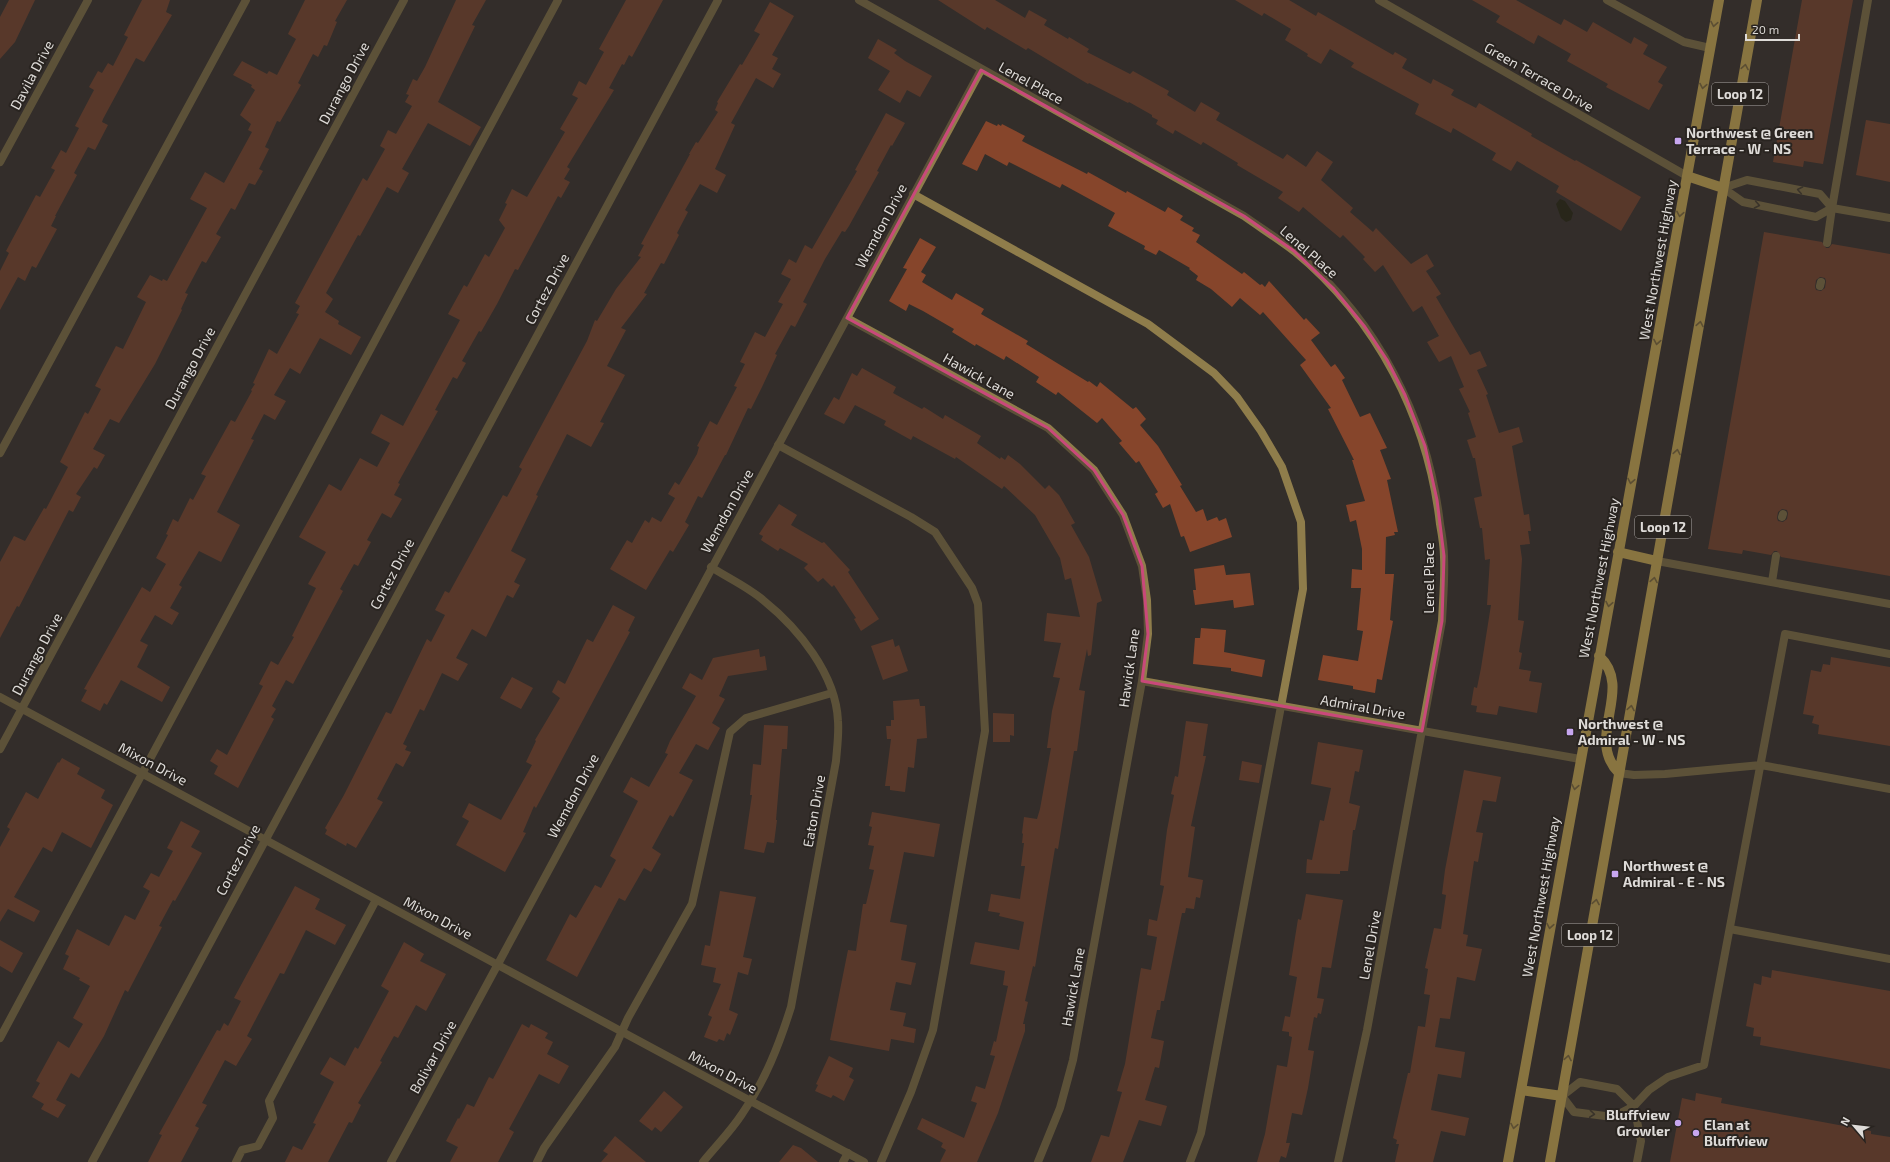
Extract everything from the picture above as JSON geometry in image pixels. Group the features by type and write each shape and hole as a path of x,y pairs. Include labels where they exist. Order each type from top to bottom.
{"main road":[{"name":"West Northwest Highway","path":"1508,1162 1719,0"},
{"name":"Loop 12","path":"1550,1162 1723,188 1758,0"},
{"path":"1687,176 1723,188"},
{"path":"1618,552 1657,561"},
{"path":"1599,656 1607,663 1612,672 1612,698 1607,729 1607,751 1611,766 1619,774"},
{"path":"1521,1090 1562,1096"}],"street":[{"name":"Davila Drive","path":"0,162 88,0"},
{"path":"0,453 246,0"},
{"name":"Durango Drive","path":"0,749 404,0"},
{"path":"0,1038 141,773 558,0"},
{"name":"Cortez Drive","path":"92,1162 264,839 718,0"},
{"name":"Lenel Place","path":"859,0 981,70 1244,216 1288,247 1333,288 1365,327 1387,360 1405,395 1425,446 1438,500 1444,556 1442,621 1422,731"},
{"name":"Green Terrace Drive","path":"1379,0 1687,176"},
{"path":"1607,0 1684,42 1710,48"},
{"path":"1828,243 1832,208 1868,0"},
{"name":"Wemdon Drive","path":"498,965 711,567 847,318 912,194 981,70"},
{"path":"1723,188 1747,180 1820,194 1832,208"},
{"path":"1723,188 1743,202 1816,217 1832,208 1890,218"},
{"path":"912,194 1148,324 1214,373 1237,398 1261,431 1282,467 1302,522 1303,588 1282,706 1200,1132 1190,1162"},
{"name":"Hawick Lane","path":"847,318 1048,428 1094,470 1123,515 1142,566 1147,600 1148,634 1142,681 1073,1060 1060,1108 1038,1162"},
{"path":"778,445 911,517 935,532 972,588 978,604 985,731 944,968 933,1030 911,1092 881,1162"},
{"path":"1772,582 1776,556"},
{"path":"1657,561 1890,604"},
{"name":"Eaton Drive","path":"703,1162 751,1102 778,1046 791,1008 836,761 838,720 832,692 821,666 797,631 763,599 711,567"},
{"path":"1637,1162 1641,1141 1634,1106 1617,1089 1580,1082 1562,1096 1574,1112 1613,1117 1634,1106 1649,1090 1668,1077 1704,1065 1785,634 1890,654"},
{"name":"Admiral Drive","path":"1142,681 1580,759"},
{"path":"537,1162 544,1148 615,1047 692,904 730,732 746,718 832,692"},
{"name":"Mixon Drive","path":"0,696 376,900 848,1153 858,1161"},
{"name":"Lenel Drive","path":"1338,1162 1367,1030 1422,731"},
{"path":"1619,774 1665,774 1761,765 1890,789"},
{"path":"236,1162 242,1150 258,1146 273,1118 269,1101 376,900"},
{"path":"1730,929 1890,959"},
{"name":"Bolivar Drive","path":"390,1162 498,965"},
{"path":"843,1162 848,1153"}],"highlighted area":[{"path":"981,70 1244,216 1294,251 1333,288 1365,327 1387,360 1405,395 1425,446 1437,500 1444,556 1442,621 1422,731 1142,681 1148,634 1142,566 1123,515 1094,470 1048,428 847,318"}],"shaded area":[{"path":"1560,199 1565,201 1573,213 1571,220 1566,222 1561,218 1556,204"}],"building":[{"path":"9,0 35,0 15,42 0,59 0,17"},
{"path":"142,0 170,0 166,12 172,15 144,62 136,58 103,119 102,122 108,125 95,150 88,147 74,173 77,175 51,226 57,229 36,268 32,266 25,281 18,277 0,310 0,271 9,253 6,251 36,195 40,197 55,170 51,168 61,150 66,153 79,128 75,126 94,90 89,87 98,71 102,73 108,63 113,66 128,37 124,35"},
{"path":"305,0 347,0 335,21 337,22 327,46 324,45 318,57 313,54 298,83 301,85 280,122 277,121 265,147 269,149 259,169 263,171 255,185 249,183 235,210 231,208 216,234 221,237 206,263 202,261 185,293 188,294 181,309 182,310 155,364 119,423 110,419 93,449 105,455 97,469 94,467 76,494 81,497 73,512 69,510 19,607 17,606 0,638 0,562 14,536 25,541 44,508 46,509 68,467 60,462 85,412 88,414 101,389 95,386 116,346 123,349 146,302 137,297 150,275 162,281 163,279 167,281 207,208 190,199 205,172 224,183 252,132 248,130 251,124 240,115 255,90 251,87 252,85 233,75 242,61 267,74 269,71 277,75 296,39 288,34"},
{"path":"456,0 486,0 472,25 475,26 438,102 481,127 470,146 428,123 402,169 409,173 398,193 387,187 360,236 358,235 326,293 333,299 325,312 339,321 338,324 361,337 351,355 320,338 300,374 290,368 274,395 286,401 275,420 264,414 251,439 254,440 217,512 240,525 221,562 199,551 179,585 182,587 170,608 179,613 172,625 155,615 140,641 148,645 137,667 170,687 162,702 121,680 107,705 104,703 100,711 81,701 87,690 84,689 142,587 150,592 166,564 156,558 168,535 166,534 173,519 178,522 190,498 193,500 206,476 201,474 231,420 235,422 252,391 251,390 255,384 253,383 269,349 277,354 299,314 296,313 300,306 295,303 363,178 367,181 385,149 380,146 388,130 396,134 412,106 405,102 409,95 406,94 413,79 417,81 425,67"},
{"path":"626,0 663,0 632,57 629,55 624,65 622,64 609,88 614,90 567,167 570,169 564,179 570,182 561,198 558,196 518,270 515,269 481,332 479,331 462,361 466,363 457,379 453,377 435,410 438,411 398,483 400,484 394,495 402,499 391,518 382,513 367,540 371,542 358,566 354,564 340,589 343,591 293,684 286,680 272,706 276,709 271,717 274,719 238,788 214,774 218,766 210,761 217,749 227,755 263,686 259,684 271,661 278,665 294,637 292,636 316,588 308,584 326,552 299,537 329,484 341,491 360,458 377,467 390,443 371,433 381,414 403,426 460,320 448,314 464,285 467,287 485,254 489,257 505,228 499,220 512,189 527,197 565,132 560,129 578,98 572,95 579,81 586,85 604,52 599,49"},
{"path":"938,0 995,0 1025,18 1029,10 1047,20 1044,25 1089,49 1087,52 1130,74 1133,71 1169,91 1167,95 1195,112 1201,102 1220,113 1216,120 1283,159 1287,154 1306,167 1317,151 1333,162 1321,180 1353,208 1350,212 1373,232 1376,228 1411,264 1427,254 1434,266 1426,271 1441,294 1436,297 1470,355 1480,351 1487,366 1477,370 1488,394 1486,395 1499,433 1519,427 1523,442 1512,446 1524,515 1529,514 1531,531 1528,531 1530,544 1520,545 1522,559 1518,620 1524,621 1519,652 1522,653 1519,669 1531,671 1529,681 1542,683 1537,713 1499,706 1497,715 1476,712 1477,706 1471,705 1474,687 1477,688 1481,668 1491,605 1487,605 1490,559 1485,560 1482,528 1480,528 1474,498 1482,496 1475,458 1473,458 1467,440 1476,437 1468,413 1470,412 1459,389 1464,387 1451,356 1439,362 1427,342 1439,336 1422,306 1413,312 1383,265 1375,272 1363,259 1365,257 1343,235 1340,238 1303,207 1299,212 1278,198 1283,192 1237,165 1238,163 1203,142 1201,145 1175,130 1173,134 1156,124 1158,120 1152,117 1152,115 1129,102 1128,103 1089,83 1088,84 1028,48 1026,50 987,27 985,30"},
{"path":"1235,0 1289,0 1316,16 1318,12 1393,55 1395,52 1407,59 1402,68 1431,84 1433,79 1454,90 1451,95 1476,108 1479,103 1532,134 1531,136 1641,197 1621,231 1556,192 1559,186 1517,161 1511,171 1492,160 1496,153 1453,128 1451,133 1415,114 1419,104 1351,67 1354,63 1330,49 1321,64 1307,56 1308,54 1285,40 1291,29 1264,13 1262,16"},
{"path":"1472,0 1516,0 1561,25 1564,19 1587,32 1593,22 1631,44 1634,37 1648,45 1643,54 1667,67 1658,82 1663,85 1649,110 1606,87 1608,84 1567,61 1571,54 1538,35 1534,44 1496,22 1500,16"},
{"path":"1802,0 1853,0 1823,164 1804,161 1803,167 1773,162"},
{"path":"770,2 794,16 772,55 778,58 772,69 781,74 773,88 756,78 731,123 735,125 715,169 726,175 717,193 700,184 685,210 688,212 677,233 679,235 664,264 661,263 644,293 647,294 621,328 626,330 607,366 625,375 600,422 604,423 591,447 567,434 536,495 538,496 511,551 526,559 514,582 520,585 513,598 507,595 486,637 472,629 456,658 468,664 458,681 442,673 424,711 420,709 403,744 407,746 405,750 411,752 403,767 396,763 377,799 383,802 356,848 347,843 346,846 325,834 327,830 325,828 344,795 386,712 391,714 427,639 431,642 445,615 435,610 445,591 449,593 503,495 507,497 522,469 519,467 587,341 595,320 597,321 616,289 641,257 638,256 644,245 641,244 696,142 698,143 718,112 715,110 718,103 717,102 740,64 742,65 760,34 754,31"},
{"path":"878,39 897,50 894,53 905,61 932,76 920,97 907,90 900,103 878,90 890,71 868,58"},
{"path":"886,113 905,123 892,146 891,145 877,171 879,172 849,226 845,232 842,231 825,259 803,302 807,304 795,327 791,325 775,354 777,355 751,409 748,408 726,455 702,498 698,496 685,522 689,525 673,552 670,550 646,590 610,569 627,540 632,543 645,520 649,523 652,517 661,522 675,498 668,494 675,482 679,485 697,454 699,447 697,446 710,421 717,425 737,387 734,386 745,364 740,362 755,332 765,337 783,304 778,302 791,279 781,274 789,259 796,263 805,245 812,249 857,171 855,170"},
{"path":"1866,120 1890,124 1890,182 1856,175"},
{"path":"986,121 997,126 998,124 1001,126 1002,124 1025,136 1022,141 1087,174 1088,172 1126,193 1127,191 1165,212 1168,207 1183,216 1180,220 1194,228 1192,231 1200,235 1196,242 1242,274 1244,272 1260,285 1262,284 1265,287 1269,281 1304,320 1306,318 1320,333 1311,340 1331,367 1335,364 1345,378 1342,380 1360,417 1370,413 1387,448 1380,450 1391,479 1387,480 1398,532 1394,532 1395,535 1386,537 1385,574 1394,574 1390,620 1393,621 1382,680 1377,679 1375,693 1353,689 1353,686 1318,680 1323,655 1358,661 1363,631 1357,630 1361,588 1351,588 1352,569 1362,570 1362,549 1356,520 1350,522 1346,505 1365,501 1352,460 1354,460 1328,409 1331,408 1300,365 1306,360 1263,312 1260,315 1240,298 1232,307 1211,289 1196,280 1198,276 1189,269 1190,268 1159,250 1156,255 1144,249 1145,246 1108,226 1115,213 1062,184 1060,188 1009,162 1007,166 985,154 977,171 962,164"},
{"path":"1764,232 1822,242 1826,248 1829,248 1832,244 1890,254 1890,576 1781,557 1777,551 1774,551 1771,555 1743,550 1742,554 1708,549","holes":["1820,277 1825,278 1826,281 1825,288 1821,291 1816,290 1815,287 1816,280","1782,509 1787,510 1788,513 1787,519 1783,522 1778,521 1777,518 1778,512"]},
{"path":"920,238 936,247 921,272 926,275 922,282 952,300 956,293 984,309 981,314 1028,341 1026,344 1097,387 1100,382 1133,409 1136,407 1146,419 1140,425 1158,446 1182,485 1180,486 1196,512 1203,509 1207,521 1217,517 1219,521 1226,518 1232,537 1190,552 1184,536 1181,537 1170,504 1163,508 1155,494 1158,492 1139,461 1136,463 1119,443 1122,441 1102,418 1097,423 1058,392 1056,395 1036,382 1039,377 1006,356 1004,360 976,344 975,346 952,332 954,329 909,304 906,311 889,301 907,269 903,268"},
{"path":"862,368 896,387 893,393 922,409 924,407 943,419 945,415 981,436 977,443 1000,459 1001,457 1005,460 1008,455 1020,464 1045,489 1049,485 1059,495 1075,523 1071,525 1089,557 1102,601 1097,603 1091,655 1088,656 1087,649 1079,690 1085,691 1077,751 1074,751 1058,849 1055,848 1035,967 1033,966 1025,1001 1028,1002 1023,1024 1025,1024 1025,1031 998,1113 977,1162 940,1162 946,1150 941,1147 943,1143 917,1129 922,1118 964,1138 977,1103 971,1101 976,1086 985,1089 995,1056 990,1055 994,1041 996,1042 1008,986 1003,985 1005,971 970,964 975,942 1019,950 1024,922 999,916 1000,913 988,911 991,894 1020,899 1025,866 1021,866 1024,843 1022,843 1022,833 1024,817 1037,819 1040,809 1051,748 1047,748 1052,711 1060,678 1053,677 1061,643 1044,641 1047,613 1080,617 1071,578 1065,580 1060,558 1035,515 1004,486 1002,489 956,457 955,459 913,436 911,440 884,425 886,421 855,405 844,424 824,414 834,397 839,400 852,373 857,376"},
{"path":"779,504 797,515 791,525 822,543 824,542 850,570 848,572 879,619 861,631 854,619 856,618 834,585 832,587 823,578 818,582 804,568 808,564 780,548 778,551 761,540 763,536 759,534"},
{"path":"1224,565 1226,575 1250,573 1254,605 1234,608 1233,600 1195,605 1193,590 1196,590 1194,569"},
{"path":"613,605 635,617 628,631 630,632 536,808 534,806 523,832 526,833 505,872 456,845 469,821 462,817 469,803 501,820 532,765 526,762 536,741 535,740 560,698 552,692 558,680 565,684 587,639 593,642"},
{"path":"1201,628 1226,630 1224,652 1265,660 1262,677 1231,671 1231,668 1193,664 1195,638 1200,638"},
{"path":"893,639 895,647 899,645 908,671 883,680 871,646"},
{"path":"759,649 760,657 765,656 767,670 728,676 719,696 725,699 712,723 720,728 708,750 696,744 679,773 693,780 673,817 670,815 652,848 661,854 651,872 644,868 625,901 619,898 577,977 546,960 570,914 576,918 595,885 601,888 616,860 610,856 638,801 623,792 631,777 649,787 668,754 665,753 670,741 696,696 682,688 690,673 702,680 713,658"},
{"path":"1831,657 1890,667 1890,746 1818,734 1819,725 1812,723 1814,716 1803,714 1811,670 1821,672 1823,664 1830,665"},
{"path":"512,677 533,688 521,709 500,698"},
{"path":"919,699 920,706 925,706 927,738 917,739 914,768 908,767 905,792 890,790 890,786 885,786 891,739 887,739 886,726 891,726 891,720 894,720 893,701"},
{"path":"993,713 1014,714 1014,736 1010,735 1010,742 993,742"},
{"path":"1186,721 1208,724 1203,756 1206,756 1191,826 1195,827 1188,877 1203,880 1200,898 1196,897 1194,909 1186,908 1185,913 1182,913 1164,1001 1161,1001 1160,1010 1157,1010 1151,1038 1164,1041 1159,1068 1155,1067 1145,1100 1167,1106 1161,1126 1139,1120 1123,1162 1091,1162 1101,1135 1109,1137 1122,1092 1117,1091 1125,1064 1141,968 1151,970 1157,937 1147,935 1149,919 1157,921 1164,886 1160,885 1167,830 1174,795 1171,794 1175,776 1178,777"},
{"path":"764,725 788,726 787,749 782,749 774,843 767,842 764,853 744,849 752,795 750,795 753,764 761,765"},
{"path":"1318,742 1363,750 1359,772 1355,771 1349,803 1360,806 1355,830 1353,830 1348,871 1340,871 1340,874 1306,873 1307,859 1312,860 1320,820 1324,821 1331,788 1311,784"},
{"path":"62,758 80,768 77,774 105,790 101,798 113,805 91,848 62,832 52,852 43,847 14,897 40,911 34,922 8,909 0,922 0,847 10,829 7,827 26,792 38,799 58,762 59,763"},
{"path":"1242,761 1262,765 1259,783 1239,780"},
{"path":"1464,770 1501,777 1496,802 1483,800 1476,832 1483,833 1478,862 1474,861 1463,934 1468,935 1466,946 1482,949 1475,981 1457,977 1450,1019 1440,1018 1435,1047 1465,1052 1461,1078 1438,1074 1431,1110 1469,1118 1465,1136 1441,1131 1433,1162 1395,1162 1399,1144 1396,1144 1397,1140 1393,1138 1408,1073 1410,1073 1418,1026 1425,1027 1430,995 1424,994 1428,969 1425,968 1434,928 1441,929 1446,895 1442,894 1445,870"},
{"path":"872,812 940,824 934,857 904,852 890,922 907,925 901,960 916,963 911,985 896,982 890,1010 906,1013 903,1026 916,1029 914,1043 891,1039 889,1051 830,1040 848,950 856,951 863,904 866,904 874,870 869,869 874,846 868,845 872,827 869,826"},
{"path":"181,821 200,831 191,847 202,853 159,926 162,927 128,992 125,990 104,1036 79,1078 71,1073 56,1100 66,1105 58,1118 41,1109 44,1104 32,1097 40,1083 36,1081 58,1041 69,1048 83,1024 73,1018 90,986 79,980 80,978 63,969 69,956 65,954 77,929 109,946 125,915 135,920 150,891 143,887 151,873 159,877 173,851 167,848"},
{"path":"295,886 320,899 315,909 346,925 335,945 306,930 284,974 280,973 247,1036 252,1039 236,1066 225,1060 202,1103 207,1105 195,1126 199,1128 181,1162 148,1162 162,1135 159,1134 217,1030 220,1031 224,1023 228,1026 241,1001 234,998"},
{"path":"720,891 756,897 743,957 752,959 748,975 738,972 729,1010 738,1014 730,1035 727,1033 724,1041 719,1039 717,1042 704,1037 712,1017 708,1015 721,984 713,982 716,968 701,965 705,945 710,946"},
{"path":"1306,894 1343,900 1331,968 1322,967 1317,998 1324,999 1321,1014 1318,1013 1317,1018 1314,1017 1308,1050 1314,1051 1308,1088 1302,1115 1292,1113 1286,1143 1290,1143 1286,1158 1281,1156 1279,1162 1257,1162 1265,1134 1277,1065 1287,1067 1292,1037 1289,1036 1289,1032 1282,1031 1285,1016 1290,1017 1297,977 1289,975 1298,919 1301,920"},
{"path":"0,940 23,953 12,973 0,966"},
{"path":"404,942 424,954 420,961 446,974 426,1011 416,1005 398,1038 394,1036 380,1061 382,1062 358,1103 361,1105 352,1123 349,1122 328,1162 285,1162 293,1146 302,1150 316,1124 313,1123 334,1082 320,1074 330,1057 345,1066 355,1047 358,1049 389,991 381,986"},
{"path":"1772,970 1890,991 1890,1069 1760,1045 1761,1037 1753,1036 1754,1028 1746,1026 1754,983 1761,985 1762,976 1771,978"},
{"path":"522,1024 529,1028 531,1024 548,1033 545,1038 553,1042 547,1054 569,1066 559,1084 539,1074 509,1129 514,1132 498,1162 450,1162 458,1147 446,1141 458,1118 459,1119 467,1104 474,1107 489,1077 493,1079"},
{"path":"829,1056 853,1068 849,1077 854,1080 844,1101 833,1095 831,1098 815,1091 818,1085 816,1084"},
{"path":"664,1091 683,1107 661,1132 655,1127 652,1131 639,1121"},
{"path":"1696,1093 1722,1098 1721,1103 1871,1131 1871,1134 1890,1137 1890,1162 1670,1162 1682,1098 1695,1101"},
{"path":"615,1136 646,1162 601,1162 608,1154 603,1151"},
{"path":"793,1145 801,1148 818,1162 779,1162"}],"place":[{"name":"Northwest @ Green Terrace - W - NS","path":"1678,141"},
{"name":"Northwest @ Admiral - W - NS","path":"1570,732"},
{"name":"Northwest @ Admiral - E - NS","path":"1615,874"},
{"name":"Bluffview Growler","path":"1678,1123"},
{"name":"Elan at Bluffview","path":"1696,1133"}]}
